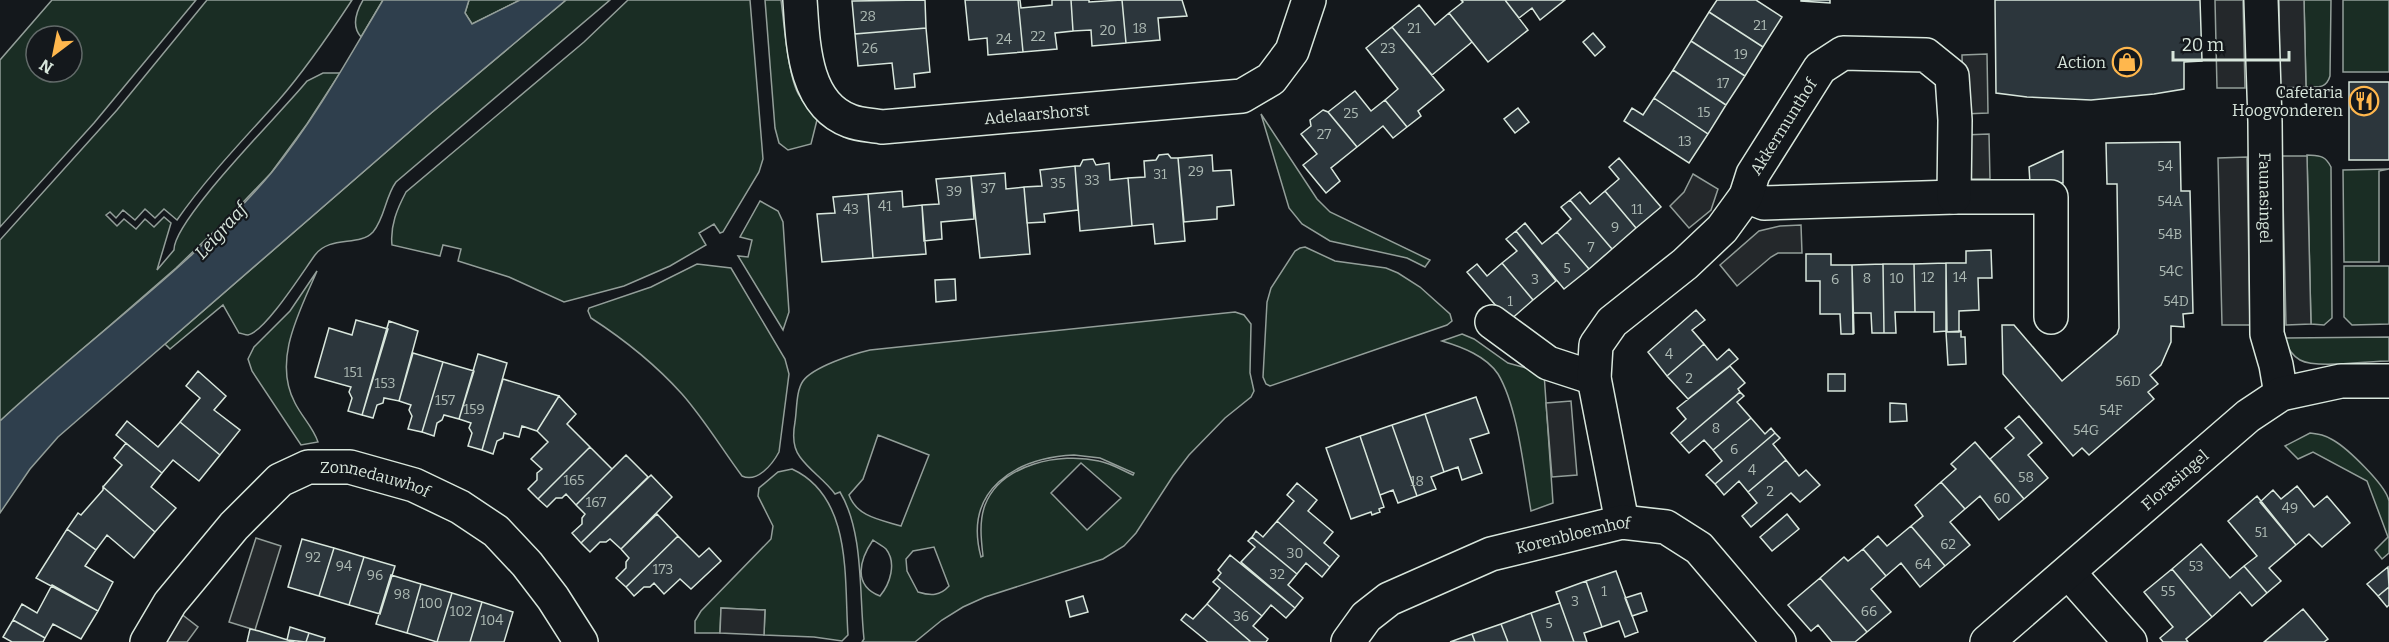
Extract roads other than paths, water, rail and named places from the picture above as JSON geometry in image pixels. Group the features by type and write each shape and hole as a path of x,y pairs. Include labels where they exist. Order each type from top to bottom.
{"street":[{"name":"Adelaarshorst","path":"800,0 806,62 816,92 833,111 850,121 882,127 1242,96 1271,79 1292,51 1309,0"},
{"name":"Faunasingel","path":"2261,0 2267,334 2281,394"},
{"name":"Akkermunthof","path":"1622,522 1594,378 1596,345 1612,322 1685,264 1715,236 1746,196 1753,174 1820,68 1842,54 1926,55 1952,76 1955,120 1954,197"},
{"name":"Akkermunthof","path":"1746,196 1764,203 1954,197 2051,197 2051,317"},
{"path":"1492,322 1548,363 1594,378"},
{"name":"Florasingel","path":"1987,642 2248,416 2281,394 2340,381 2389,381"},
{"name":"Zonnedauwhof","path":"147,642 170,603 234,526 280,480 308,467 350,467 414,485 460,507 496,531 527,564 553,598 581,642"},
{"name":"Korenbloemhof","path":"1348,642 1366,617 1389,599 1491,554 1622,522 1666,527 1700,548 1779,642"},
{"path":"2069,573 2130,642"}],"water":[{"name":"Leigraaf","path":"383,0 469,0 465,13 472,24 520,0 566,0 430,114 58,437 30,469 0,513 0,421 209,239 272,172 303,131"}],"place":[{"name":"Action","path":"2127,62"},
{"name":"Cafetaria Hoogvonderen","path":"2364,101"}]}
